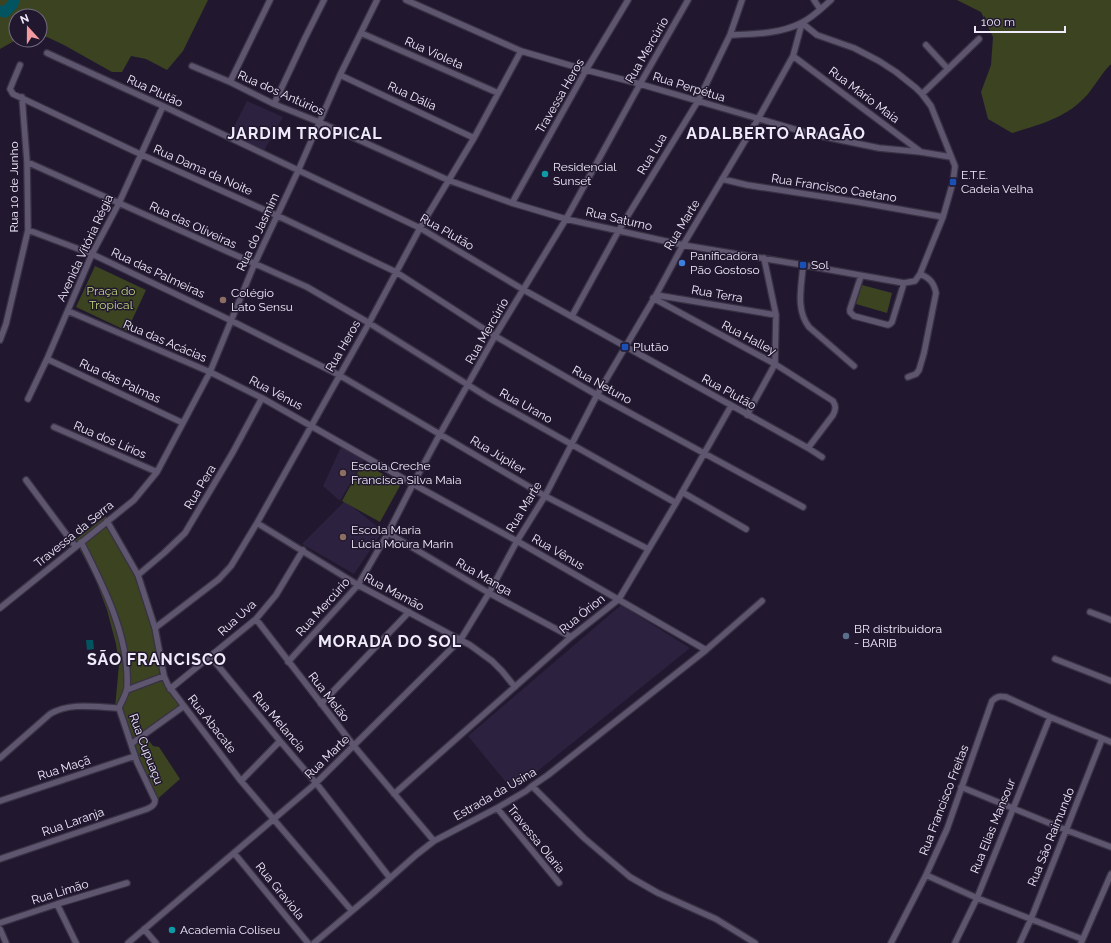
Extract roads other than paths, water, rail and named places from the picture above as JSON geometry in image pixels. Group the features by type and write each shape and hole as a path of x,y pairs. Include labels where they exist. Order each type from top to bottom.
{"street":[{"path":"230,82 270,0"},
{"path":"274,104 324,0"},
{"name":"Rua do Jasmim","path":"157,472 210,372 254,265 278,216 340,75 377,0"},
{"name":"Rua Perpétua","path":"406,0 521,51 586,70 640,84 818,136 879,148 921,152 951,157"},
{"name":"Travessa Heros","path":"512,203 586,70 628,0"},
{"name":"Rua Mercúrio","path":"288,662 358,585 388,533 440,434 566,218 688,0"},
{"name":"Rua Lua","path":"572,316 619,230 698,101 730,35 742,0"},
{"path":"814,0 820,10"},
{"path":"730,35 760,33 784,29 802,23 831,0"},
{"path":"802,23 817,35 854,48 878,61 896,72 922,94 931,106 955,166 955,174 943,217 920,274 932,281 936,293 924,353 919,370 916,374 908,377"},
{"name":"Rua Marte","path":"128,943 316,783 461,639 489,593 517,541 545,496 625,347 793,56 802,23"},
{"name":"Rua Violeta","path":"361,33 498,93"},
{"path":"922,94 979,39"},
{"path":"926,45 948,69"},
{"name":"Rua Heros","path":"155,628 219,579 231,566 369,323 420,228 474,138 521,51"},
{"name":"Rua Plutão","path":"48,53 420,228 524,290 808,448 822,458"},
{"name":"Rua Mário Maia","path":"793,56 921,152"},
{"path":"20,65 10,88 13,94 22,98"},
{"name":"Rua dos Antúrios","path":"192,66 230,82 274,104 319,122 448,180"},
{"name":"Rua Dália","path":"340,75 474,138"},
{"name":"Rua Dama da Noite","path":"22,98 396,272"},
{"name":"Rua 10 de Junho","path":"0,340 6,324 28,230 27,162 22,98"},
{"name":"Avenida Vitória Régia","path":"28,399 47,359 92,254 119,202 163,106"},
{"name":"Rua das Oliveiras","path":"27,162 119,202 254,265 307,287 369,323"},
{"name":"Rua Francisco Caetano","path":"722,179 747,185 943,217"},
{"name":"Rua Saturno","path":"448,180 512,203 566,218 683,245 904,283 915,281 920,274"},
{"name":"Rua das Palmeiras","path":"28,230 92,254 232,321 339,375"},
{"path":"747,415 775,364 776,315 764,258"},
{"path":"803,265 800,304 805,321 809,327 854,366"},
{"name":"Rua Netuno","path":"396,272 496,336 598,395 803,507"},
{"path":"860,276 850,312 854,316 888,324 892,322 904,283"},
{"name":"Rua Terra","path":"654,297 776,315"},
{"name":"Rua Halley","path":"654,297 775,364 833,401 836,405 836,410 808,448"},
{"name":"Rua das Acácias","path":"68,311 210,372"},
{"name":"Rua Urano","path":"369,323 468,386 676,502"},
{"name":"Rua das Palmas","path":"47,359 183,423"},
{"name":"Rua Vênus","path":"210,372 311,425 706,650"},
{"name":"Rua Júpiter","path":"339,375 545,496 648,549"},
{"name":"Rua Pera","path":"138,575 185,533 233,452 262,398"},
{"name":"Rua Órion","path":"394,794 571,637 618,599 731,406"},
{"name":"Rua dos Lírios","path":"54,428 157,472"},
{"name":"Travessa da Serra","path":"0,608 75,546 134,500 157,472"},
{"path":"26,480 75,546"},
{"path":"682,492 746,529"},
{"name":"Rua Abacate","path":"107,521 138,575 155,628 164,676 170,689 241,781 352,912"},
{"name":"Rua Mamão","path":"256,523 303,550 358,585 461,639 492,661 515,687"},
{"name":"Rua Manga","path":"388,533 489,593 571,637"},
{"name":"Rua Cupuaçu","path":"81,542 101,580 119,632 126,667 127,690 119,708 135,756 155,800 154,806"},
{"name":"Rua Uva","path":"170,689 256,619 276,594 303,550"},
{"name":"Estrada da Usina","path":"314,943 434,841 497,808 526,791 548,775 706,650 762,601"},
{"path":"321,704 409,612"},
{"path":"1090,612 1111,620"},
{"name":"Rua Melão","path":"256,619 354,746 434,841"},
{"name":"Rua Melancia","path":"210,656 316,783 390,878"},
{"path":"1055,659 1111,682"},
{"path":"127,690 164,676"},
{"name":"Rua Francisco Freitas","path":"891,943 926,875 947,829 992,701 999,696 1006,697 1050,717"},
{"path":"0,758 50,714 58,709 68,706 119,708"},
{"path":"131,744 184,706"},
{"path":"1050,717 1111,742"},
{"name":"Rua Elias Mansour","path":"955,943 976,898 1050,717"},
{"name":"Rua São Raimundo","path":"1020,943 1031,919 1102,739"},
{"path":"241,781 280,741"},
{"name":"Rua Maçã","path":"0,801 135,756"},
{"path":"532,786 584,838 630,877 658,893 716,919 755,943"},
{"path":"961,787 1111,847"},
{"name":"Rua Laranja","path":"0,859 154,806"},
{"name":"Travessa Olaria","path":"497,808 559,883"},
{"name":"Rua Graviola","path":"234,853 308,943"},
{"path":"926,875 976,898 1031,919 1081,941 1111,874"},
{"name":"Rua Limão","path":"0,923 57,904 127,884"},
{"path":"57,904 76,943"},
{"path":"144,929 156,943"},
{"path":"0,930 6,943"}],"waterway":[{"path":"0,11 5,12 13,4 14,0"}],"place":[{"name":"Residencial Sunset","path":"545,174"},
{"name":"E.T.E. Cadeia Velha","path":"953,182"},
{"name":"Panificadora Pão Gostoso","path":"682,263"},
{"name":"Sol","path":"803,265"},
{"name":"Colégio Lato Sensu","path":"223,300"},
{"name":"Plutão","path":"625,347"},
{"name":"Escola Creche Francisca Silva Maia","path":"343,473"},
{"name":"Escola Maria Lúcia Moura Marin","path":"343,537"},
{"name":"BR distribuidora - BARIB","path":"846,636"},
{"name":"Academia Coliseu","path":"172,930"}],"district":[{"name":"JARDIM TROPICAL","path":"305,133"},
{"name":"ADALBERTO ARAGÃO","path":"776,133"},
{"name":"MORADA DO SOL","path":"390,641"},
{"name":"SÃO FRANCISCO","path":"157,659"}],"park label":[{"name":"Praça do Tropical","path":"111,298"}]}
